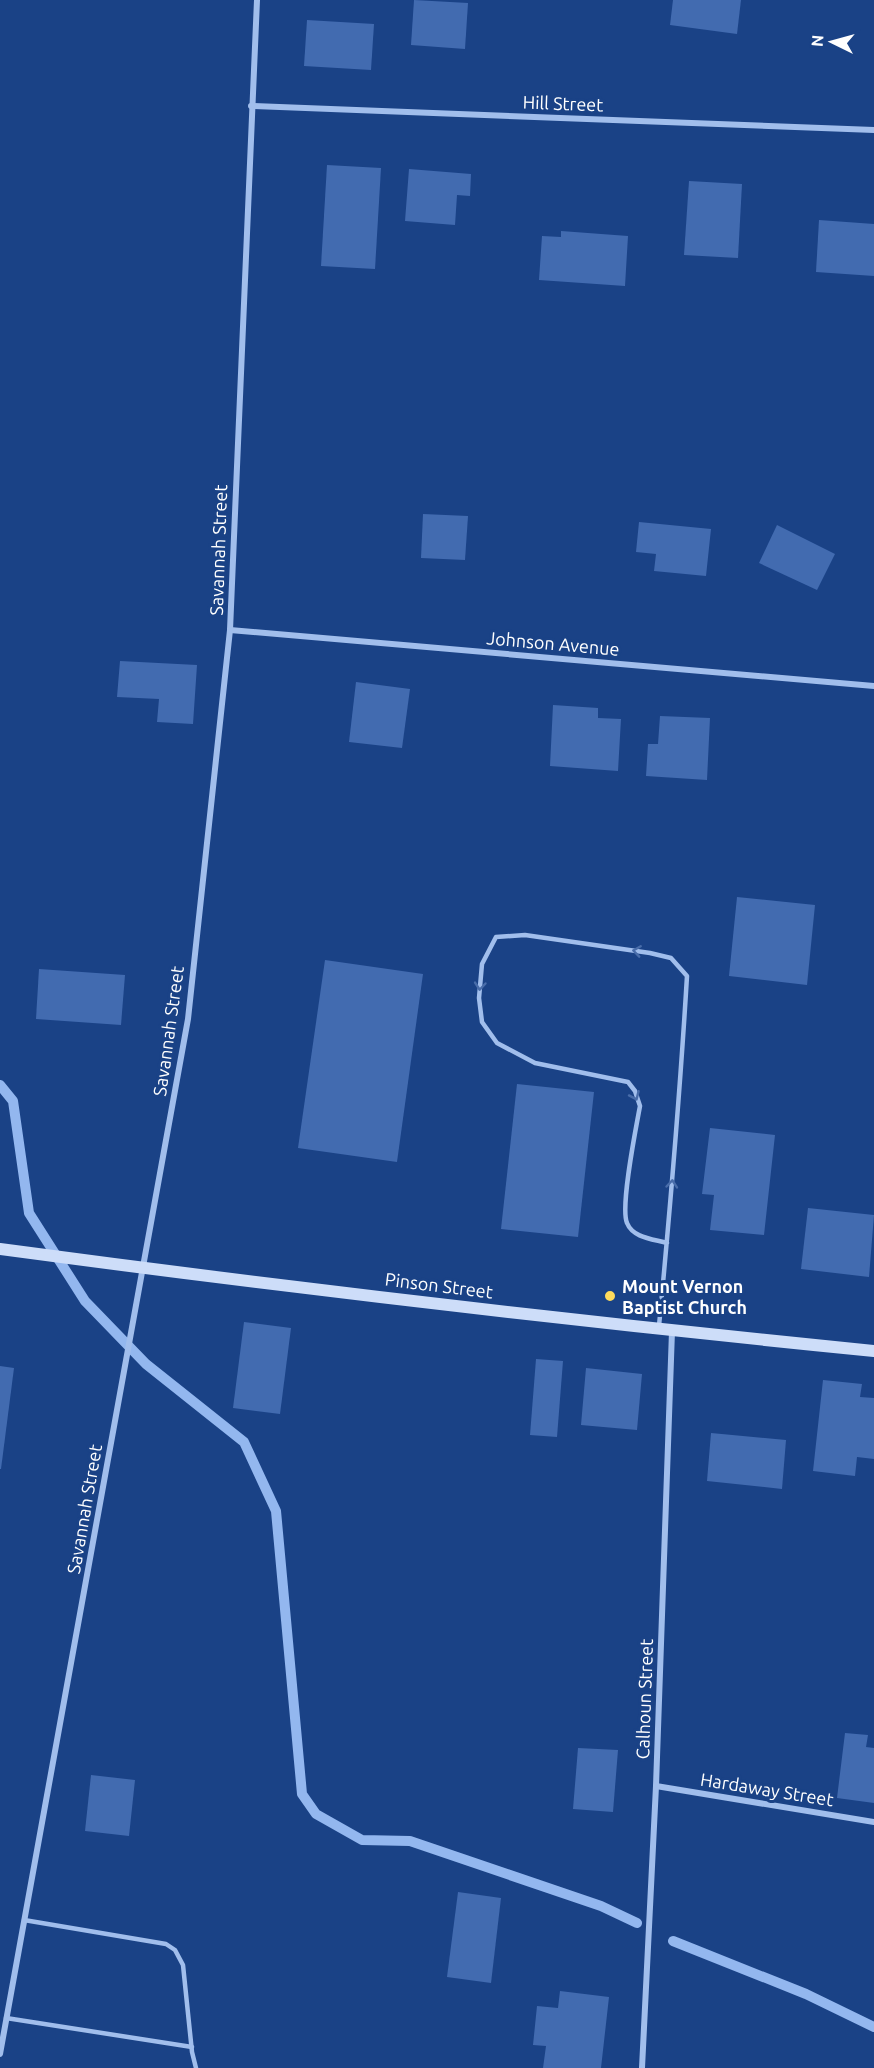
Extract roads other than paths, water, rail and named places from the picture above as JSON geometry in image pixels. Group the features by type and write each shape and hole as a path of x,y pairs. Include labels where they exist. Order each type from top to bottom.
{"street":[{"name":"Savannah Street","path":"0,2054 188,1019 230,630 257,0"},
{"name":"Hill Street","path":"251,106 874,130"},
{"name":"Johnson Avenue","path":"230,630 874,686"},
{"name":"Pinson Street","path":"0,1249 672,1331 874,1351"},
{"name":"Calhoun Street","path":"642,2068 656,1786 672,1331"},
{"name":"Hardaway Street","path":"656,1786 874,1822"}],"lane":[{"path":"659,1329 667,1243 679,1108 687,976 671,958 650,952 525,935 496,937 482,964 479,998 482,1022 497,1043 535,1063 627,1082 635,1091 640,1106 624,1205 627,1223 638,1235 667,1243"},
{"path":"24,1920 166,1944 175,1950 183,1965 196,2068"},
{"path":"6,2018 192,2047"}],"waterway":[{"path":"0,1085 13,1101 29,1213 85,1301 146,1364 244,1442 276,1511 302,1794 316,1814 362,1840 410,1841 601,1906 637,1923"},
{"path":"673,1941 806,1994 874,2027"}],"place":[{"name":"Mount Vernon Baptist Church","path":"610,1296"}]}
